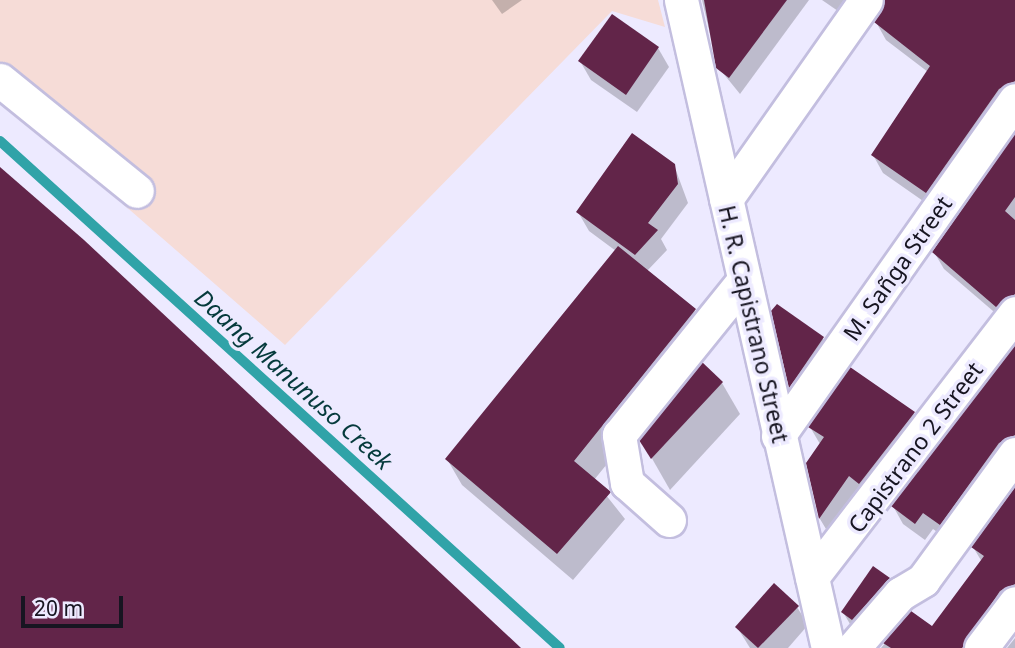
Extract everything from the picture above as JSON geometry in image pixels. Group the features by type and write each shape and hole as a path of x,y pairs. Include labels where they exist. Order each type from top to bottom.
{"street":[{"path":"726,199 866,0"},
{"name":"H. R. Capistrano Street","path":"688,6 726,199 828,648"},
{"path":"0,80 137,191"},
{"name":"M. Sañga Street","path":"778,436 1015,100"},
{"path":"669,520 627,483 619,435 744,280"},
{"name":"Capistrano 2 Street","path":"813,578 1015,313"},
{"path":"853,648 900,594 923,580 1015,454"},
{"path":"981,648 1015,603"}],"shaded area":[{"path":"0,0 658,0 665,27 612,11 285,345 0,97"}],"building":[{"path":"704,0 787,0 729,78 716,68"},
{"path":"885,0 1015,0 1015,81 999,89 926,193 871,155 930,66 874,22"},
{"path":"612,14 659,47 626,95 578,61"},
{"path":"632,133 675,164 678,184 648,223 658,230 635,255 576,212"},
{"path":"1015,133 1015,197 1005,211 1015,220 1015,294 996,307 932,252"},
{"path":"0,167 84,240 521,648 0,648"},
{"path":"618,246 696,309 574,461 611,492 557,554 445,459"},
{"path":"777,304 824,337 789,388 771,311"},
{"path":"1015,345 1015,435 999,443 940,525 923,513 915,524 891,506"},
{"path":"702,362 723,382 651,459 639,440"},
{"path":"850,367 915,412 859,484 849,476 819,519 806,463 824,437 808,427"},
{"path":"1015,487 1015,584 1000,591 962,648 891,648 883,643 911,611 932,626 984,556 971,547"},
{"path":"873,566 890,578 852,620 841,612"},
{"path":"774,583 799,606 758,648 735,627"}],"waterway":[{"name":"Daang Manunuso Creek","path":"0,141 560,648"}]}
